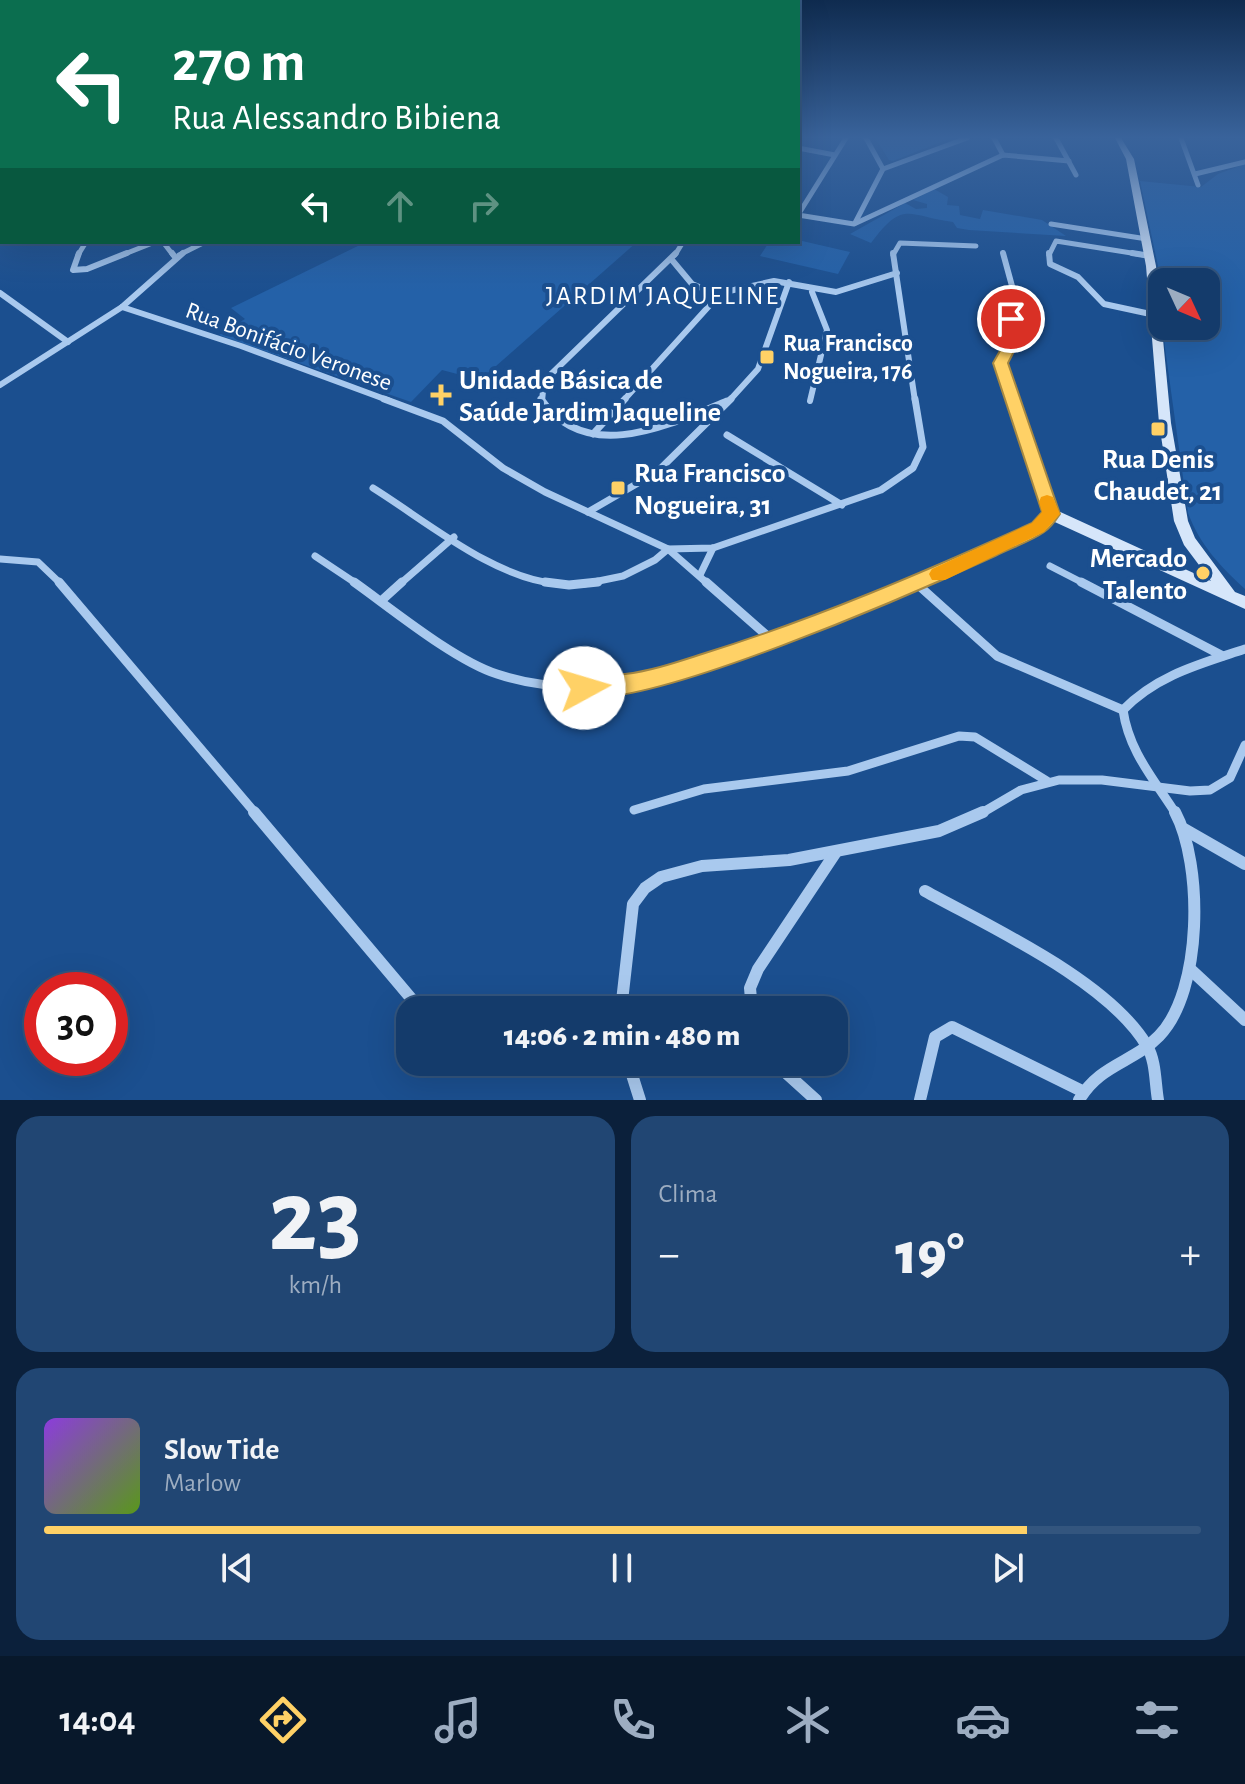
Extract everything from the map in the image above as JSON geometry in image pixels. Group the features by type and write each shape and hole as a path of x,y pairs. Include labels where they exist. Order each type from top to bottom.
{"street":[{"path":"800,212 814,189"},
{"path":"854,224 872,189"},
{"path":"800,215 854,224 929,189"},
{"path":"1136,189 1151,268"},
{"path":"1051,224 1147,239"},
{"path":"1148,313 1104,304 1078,277 1050,264 1049,252 1056,241 1150,256"},
{"path":"373,488 534,580 562,584 612,578 649,565 668,549 713,548 842,505 900,480 913,468 923,447 902,328 893,252 900,243 976,246"},
{"path":"85,244 72,266 75,271 150,244"},
{"path":"165,244 175,257"},
{"path":"0,385 122,307 175,257 201,244"},
{"path":"682,244 672,260 544,381 541,399 548,411 566,424 593,434 626,437 680,421 727,401"},
{"path":"1003,253 1012,286 1014,335 1000,363 1051,514 1245,603"},
{"path":"672,260 692,285 719,295"},
{"path":"593,434 719,295 760,283 789,282 812,292 846,291 886,272 897,273"},
{"path":"588,512 657,472 758,369 789,282"},
{"path":"810,402 827,330 812,292"},
{"path":"0,293 68,342"},
{"name":"Rua Bonifácio Veronese","path":"122,307 241,346 443,421 503,468 668,549"},
{"path":"1157,340 1165,423 1181,521 1189,541 1229,594"},
{"path":"680,421 699,431"},
{"path":"727,435 842,505"},
{"path":"315,556 471,662 497,674 568,688 627,684 666,675 772,640 917,584 1038,528 1051,514"},
{"path":"381,601 454,537"},
{"path":"700,575 713,548"},
{"path":"668,549 772,640"},
{"path":"0,559 38,562 69,592 409,996"},
{"path":"1050,566 1223,656"},
{"path":"917,584 997,656 1123,710"},
{"path":"920,1100 935,1037 952,1027 1080,1096 1111,1065 1149,1048 1161,1038 1190,969 1191,856 1184,829 1158,785 1137,761 1123,721 1123,710 1140,690 1159,678 1245,649"},
{"path":"634,810 704,789 848,771 959,736 975,737 1047,781"},
{"path":"623,996 633,904 648,882 659,876 686,869 772,862 836,852 947,828 980,816 1017,791 1047,781 1158,785 1197,792 1210,790 1241,774 1245,745"},
{"path":"1184,829 1245,864"},
{"path":"751,996 750,988 758,969 836,852"},
{"path":"925,891 1099,994 1126,1019 1149,1048 1158,1100"},
{"path":"1190,969 1245,1020"},
{"path":"632,1076 640,1100"},
{"path":"789,1076 816,1100"}],"shaded area":[{"path":"935,189 948,197 947,205 959,206 960,215 980,219 983,210 1042,220 1066,236 969,230 957,228 953,222 916,214 899,215 891,220 871,243 850,234 905,203 916,209 927,208 927,204 913,200"},
{"path":"1142,189 1245,189 1245,589 1212,554 1198,535 1188,513 1164,340 1220,340 1220,268 1158,268"},
{"path":"800,240 850,252 838,274 760,256 768,244 800,244"},
{"path":"362,244 635,244 480,380 442,370 411,402 219,335 245,319 231,308"}],"slow traffic":[{"path":"938,574 1038,528 1051,514 1047,502"}],"place":[{"name":"Rua Francisco Nogueira, 176","path":"767,357"},
{"name":"Unidade Básica de Saúde Jardim Jaqueline","path":"441,395"},
{"name":"Rua Denis Chaudet, 21","path":"1158,429"},
{"name":"Rua Francisco Nogueira, 31","path":"618,488"},
{"name":"Mercado Talento","path":"1203,573"}],"district":[{"name":"JARDIM JAQUELINE","path":"663,295"}],"route":[{"path":"584,688 627,684 707,663 917,584 1038,528 1051,514 1000,363 1014,335 1011,319"}]}
